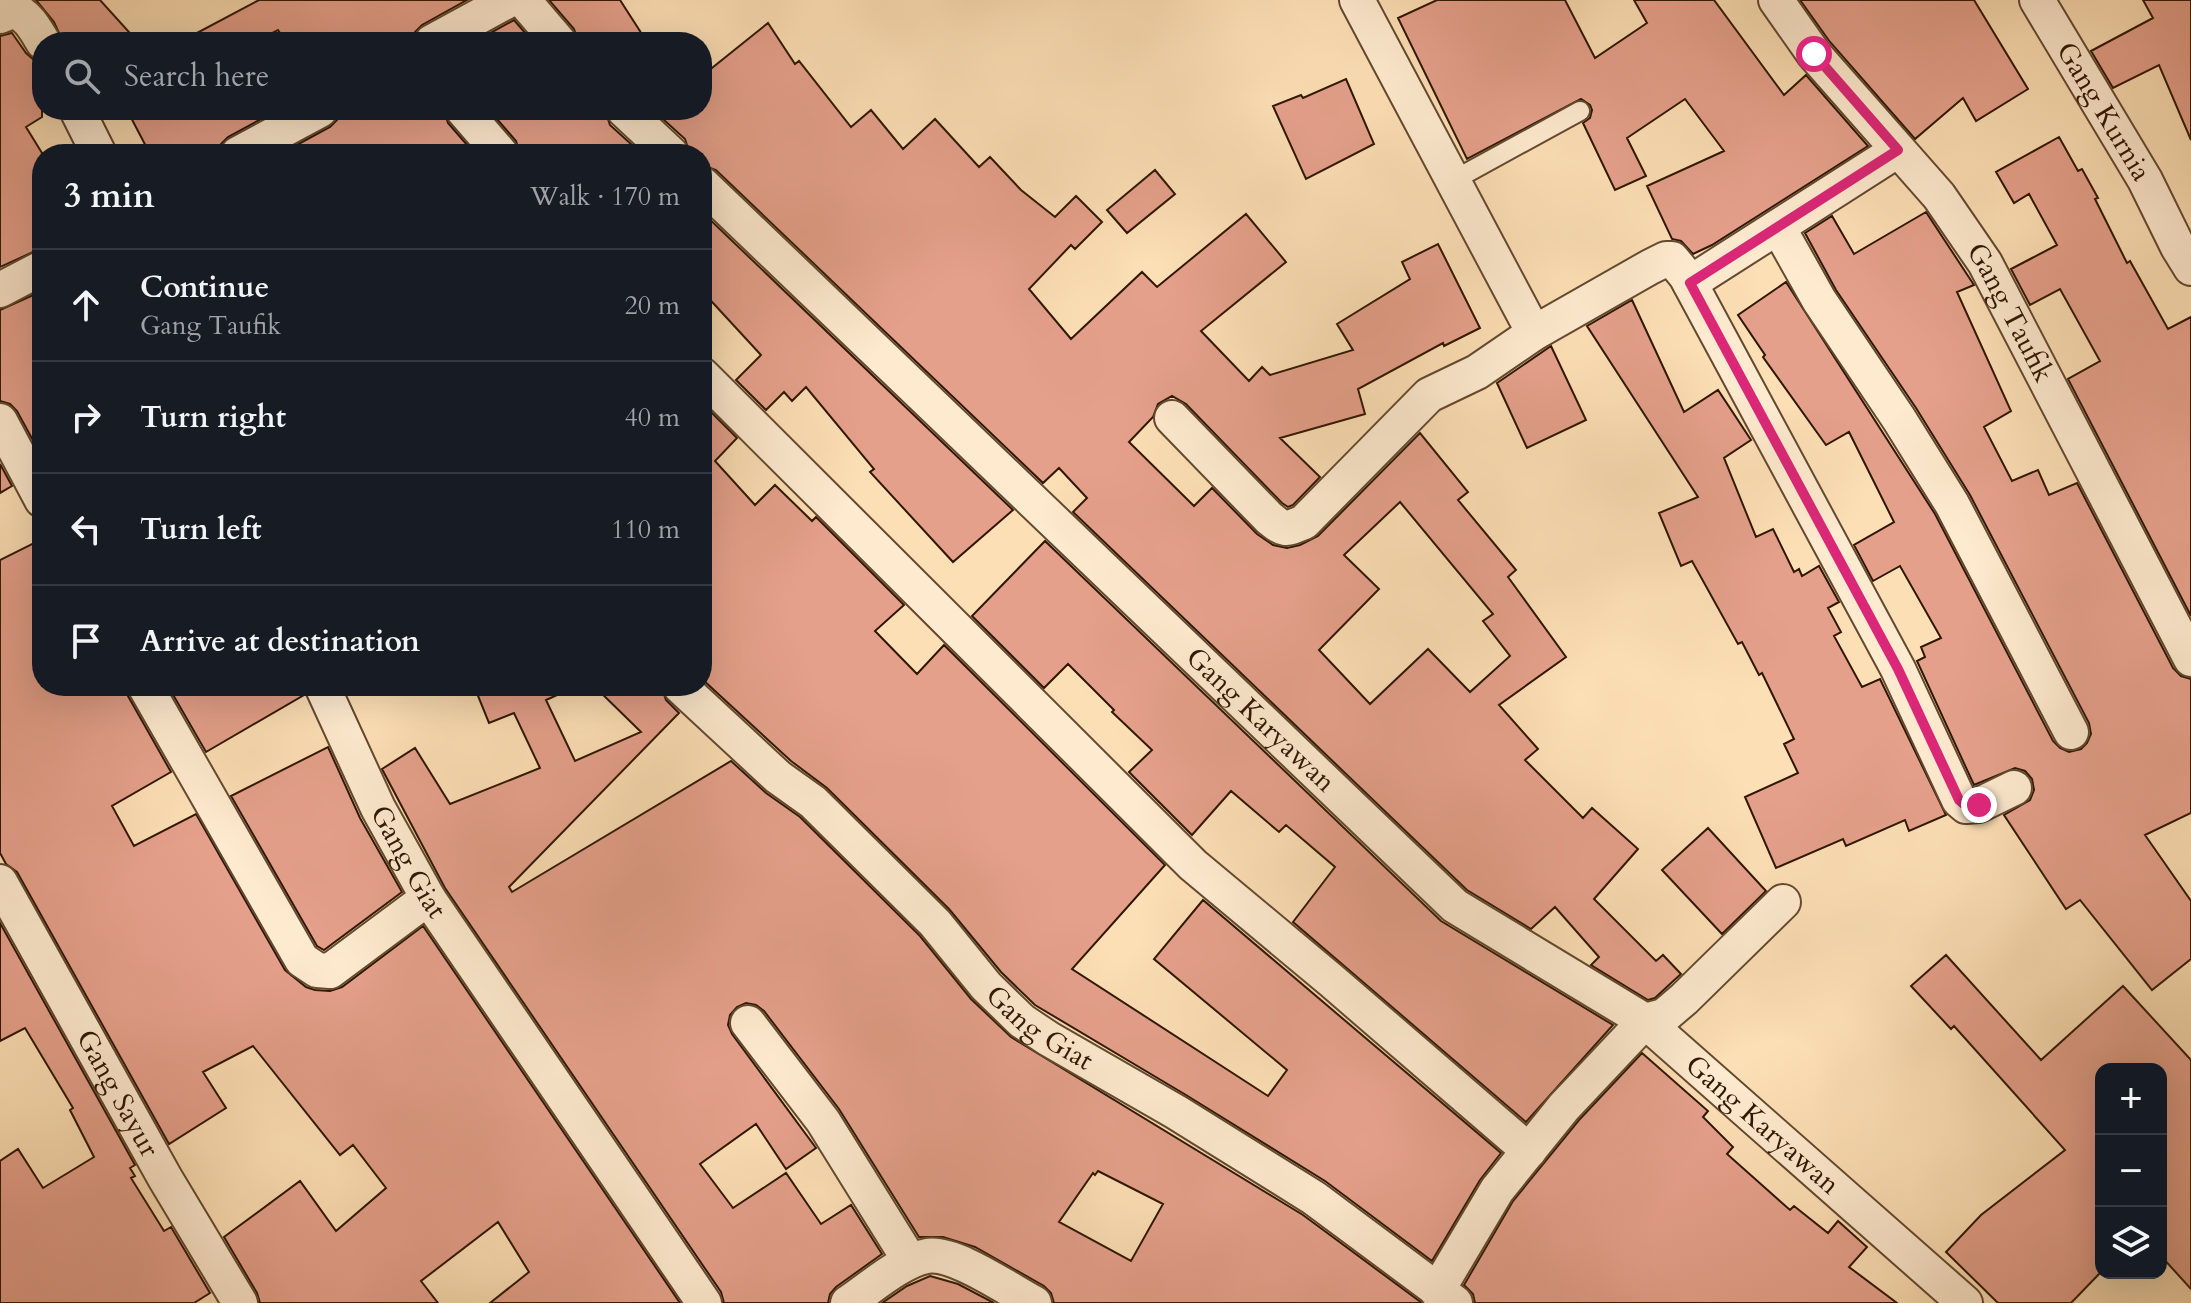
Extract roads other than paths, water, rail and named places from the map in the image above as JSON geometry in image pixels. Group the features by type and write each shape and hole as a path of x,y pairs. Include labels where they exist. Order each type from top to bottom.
{"street":[{"path":"450,32 509,0"},
{"path":"523,0 550,32"},
{"path":"1357,0 1534,333"},
{"name":"Gang Taufik","path":"1776,0 1814,54 1939,196 1985,263 2191,659"},
{"name":"Gang Kurnia","path":"2037,0 2145,180 2191,268"},
{"path":"3,9 21,13 37,32"},
{"path":"82,120 94,144"},
{"path":"257,144 301,120"},
{"path":"472,120 492,144"},
{"path":"635,120 660,144"},
{"path":"1690,283 1898,150"},
{"name":"Gang Karyawan","path":"712,194 1455,906 1645,1021 1965,1303"},
{"path":"1778,227 1819,300 1952,504 2071,732"},
{"path":"1172,418 1269,518 1282,528 1289,528 1304,522 1429,395 1477,372 1534,333 1666,259 1672,259 1690,283 1898,669 1959,800 1966,806 1979,805 2014,788"},
{"path":"0,290 32,273"},
{"path":"712,385 1193,865 1529,1151"},
{"path":"0,421 32,481"},
{"path":"151,696 302,960 317,970 330,971 428,898"},
{"name":"Gang Giat","path":"327,696 378,808 428,898 704,1303"},
{"name":"Gang Giat","path":"691,696 778,777 813,802 935,923 986,986 1022,1021 1314,1198 1446,1297"},
{"name":"Gang Sayur","path":"0,882 165,1178 240,1303"},
{"path":"1446,1297 1497,1190 1564,1107 1645,1021 1664,1016 1684,999 1783,902"},
{"path":"748,1023 823,1121 910,1261"},
{"path":"848,1303 910,1261 929,1255 963,1264 1034,1303"}],"lane":[{"path":"1454,180 1580,111"}]}
